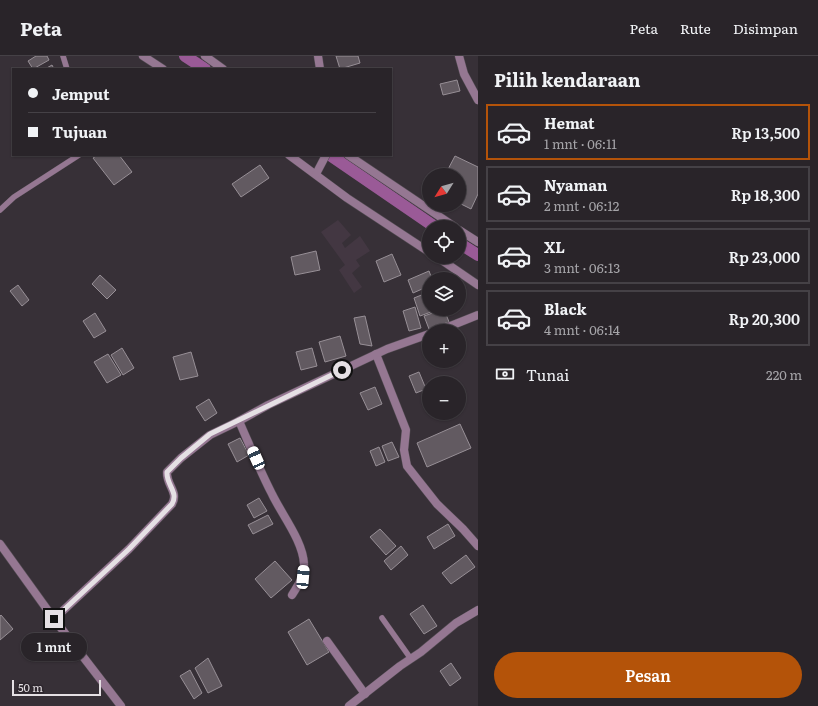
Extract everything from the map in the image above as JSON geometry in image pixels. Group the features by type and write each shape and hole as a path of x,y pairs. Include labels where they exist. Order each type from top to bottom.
{"street":[{"path":"143,56 161,68"},
{"path":"205,56 222,68"},
{"path":"318,56 320,68"},
{"path":"460,56 464,74 478,100"},
{"path":"291,156 347,198 422,247"},
{"path":"349,156 445,220"},
{"path":"316,174 325,157"},
{"path":"466,234 478,242"},
{"path":"447,264 478,285"},
{"path":"456,324 478,315"},
{"path":"54,619 129,549 172,504 174,492 168,482 167,472 181,458 210,434 240,421 376,354 422,337"},
{"path":"376,354 406,430 404,450 407,466 437,504 478,546"},
{"path":"240,421 272,494 296,538 302,553 304,565 303,577 292,595"},
{"path":"0,544 54,619 121,706"},
{"path":"351,706 456,623 478,610"},
{"path":"327,641 365,694"}],"lane":[{"path":"62,56 67,68"},
{"path":"0,210 14,197 77,156"},
{"path":"382,618 411,659"}],"shaded area":[{"path":"338,220 351,235 342,243 345,248 360,236 370,251 356,260 360,266 352,273 362,287 354,293 339,270 345,265 321,232"}],"building":[{"path":"36,56 47,56 49,60 35,68 32,68 28,61"},
{"path":"336,56 358,56 360,63 340,68"},
{"path":"52,65 54,68 47,68"},
{"path":"457,80 460,91 443,95 440,84"},
{"path":"96,156 120,156 132,172 114,185 93,158"},
{"path":"455,156 478,167 478,194 471,209 466,206 466,168 449,168"},
{"path":"260,165 269,178 241,197 232,184"},
{"path":"316,251 320,270 295,275 291,257"},
{"path":"392,254 401,275 384,282 376,261"},
{"path":"422,274 422,289 413,293 408,280"},
{"path":"100,275 116,290 107,299 92,284"},
{"path":"18,285 29,300 22,306 10,291"},
{"path":"422,295 422,315 420,316 414,298"},
{"path":"415,307 421,328 409,331 403,311"},
{"path":"95,313 106,331 94,338 83,321"},
{"path":"365,316 372,346 360,344 354,318"},
{"path":"424,316 447,316 449,322 443,324 427,324"},
{"path":"340,336 346,356 325,362 319,342"},
{"path":"122,348 134,368 123,375 111,355"},
{"path":"312,348 317,366 301,370 296,352"},
{"path":"191,352 198,376 180,380 173,357"},
{"path":"108,354 121,375 107,383 94,362"},
{"path":"419,372 422,379 422,391 416,393 409,376"},
{"path":"375,387 382,404 368,410 360,393"},
{"path":"209,399 217,413 205,421 196,407"},
{"path":"460,424 471,448 427,467 417,443"},
{"path":"240,438 249,455 237,462 228,444"},
{"path":"392,442 399,457 388,461 382,446"},
{"path":"379,447 385,462 376,466 370,451"},
{"path":"259,498 267,511 254,518 247,505"},
{"path":"268,515 273,524 253,534 248,525"},
{"path":"448,524 455,536 434,549 427,537"},
{"path":"380,529 396,546 386,555 370,537"},
{"path":"401,546 408,555 391,570 384,561"},
{"path":"466,555 475,567 451,584 442,573"},
{"path":"275,561 292,580 271,598 255,579"},
{"path":"423,605 437,626 424,634 410,614"},
{"path":"1,615 13,629 0,640 0,616"},
{"path":"309,619 329,652 307,665 288,632"},
{"path":"208,658 222,686 208,693 195,668"},
{"path":"451,663 461,678 450,686 440,671"},
{"path":"190,670 202,693 194,699 180,676"}],"waterway":[{"path":"185,56 203,68"},
{"path":"331,156 425,220"},
{"path":"466,247 478,255"}],"route":[{"path":"54,619 129,549 172,504 174,492 168,482 167,472 181,458 210,434 240,421 342,370"}]}
